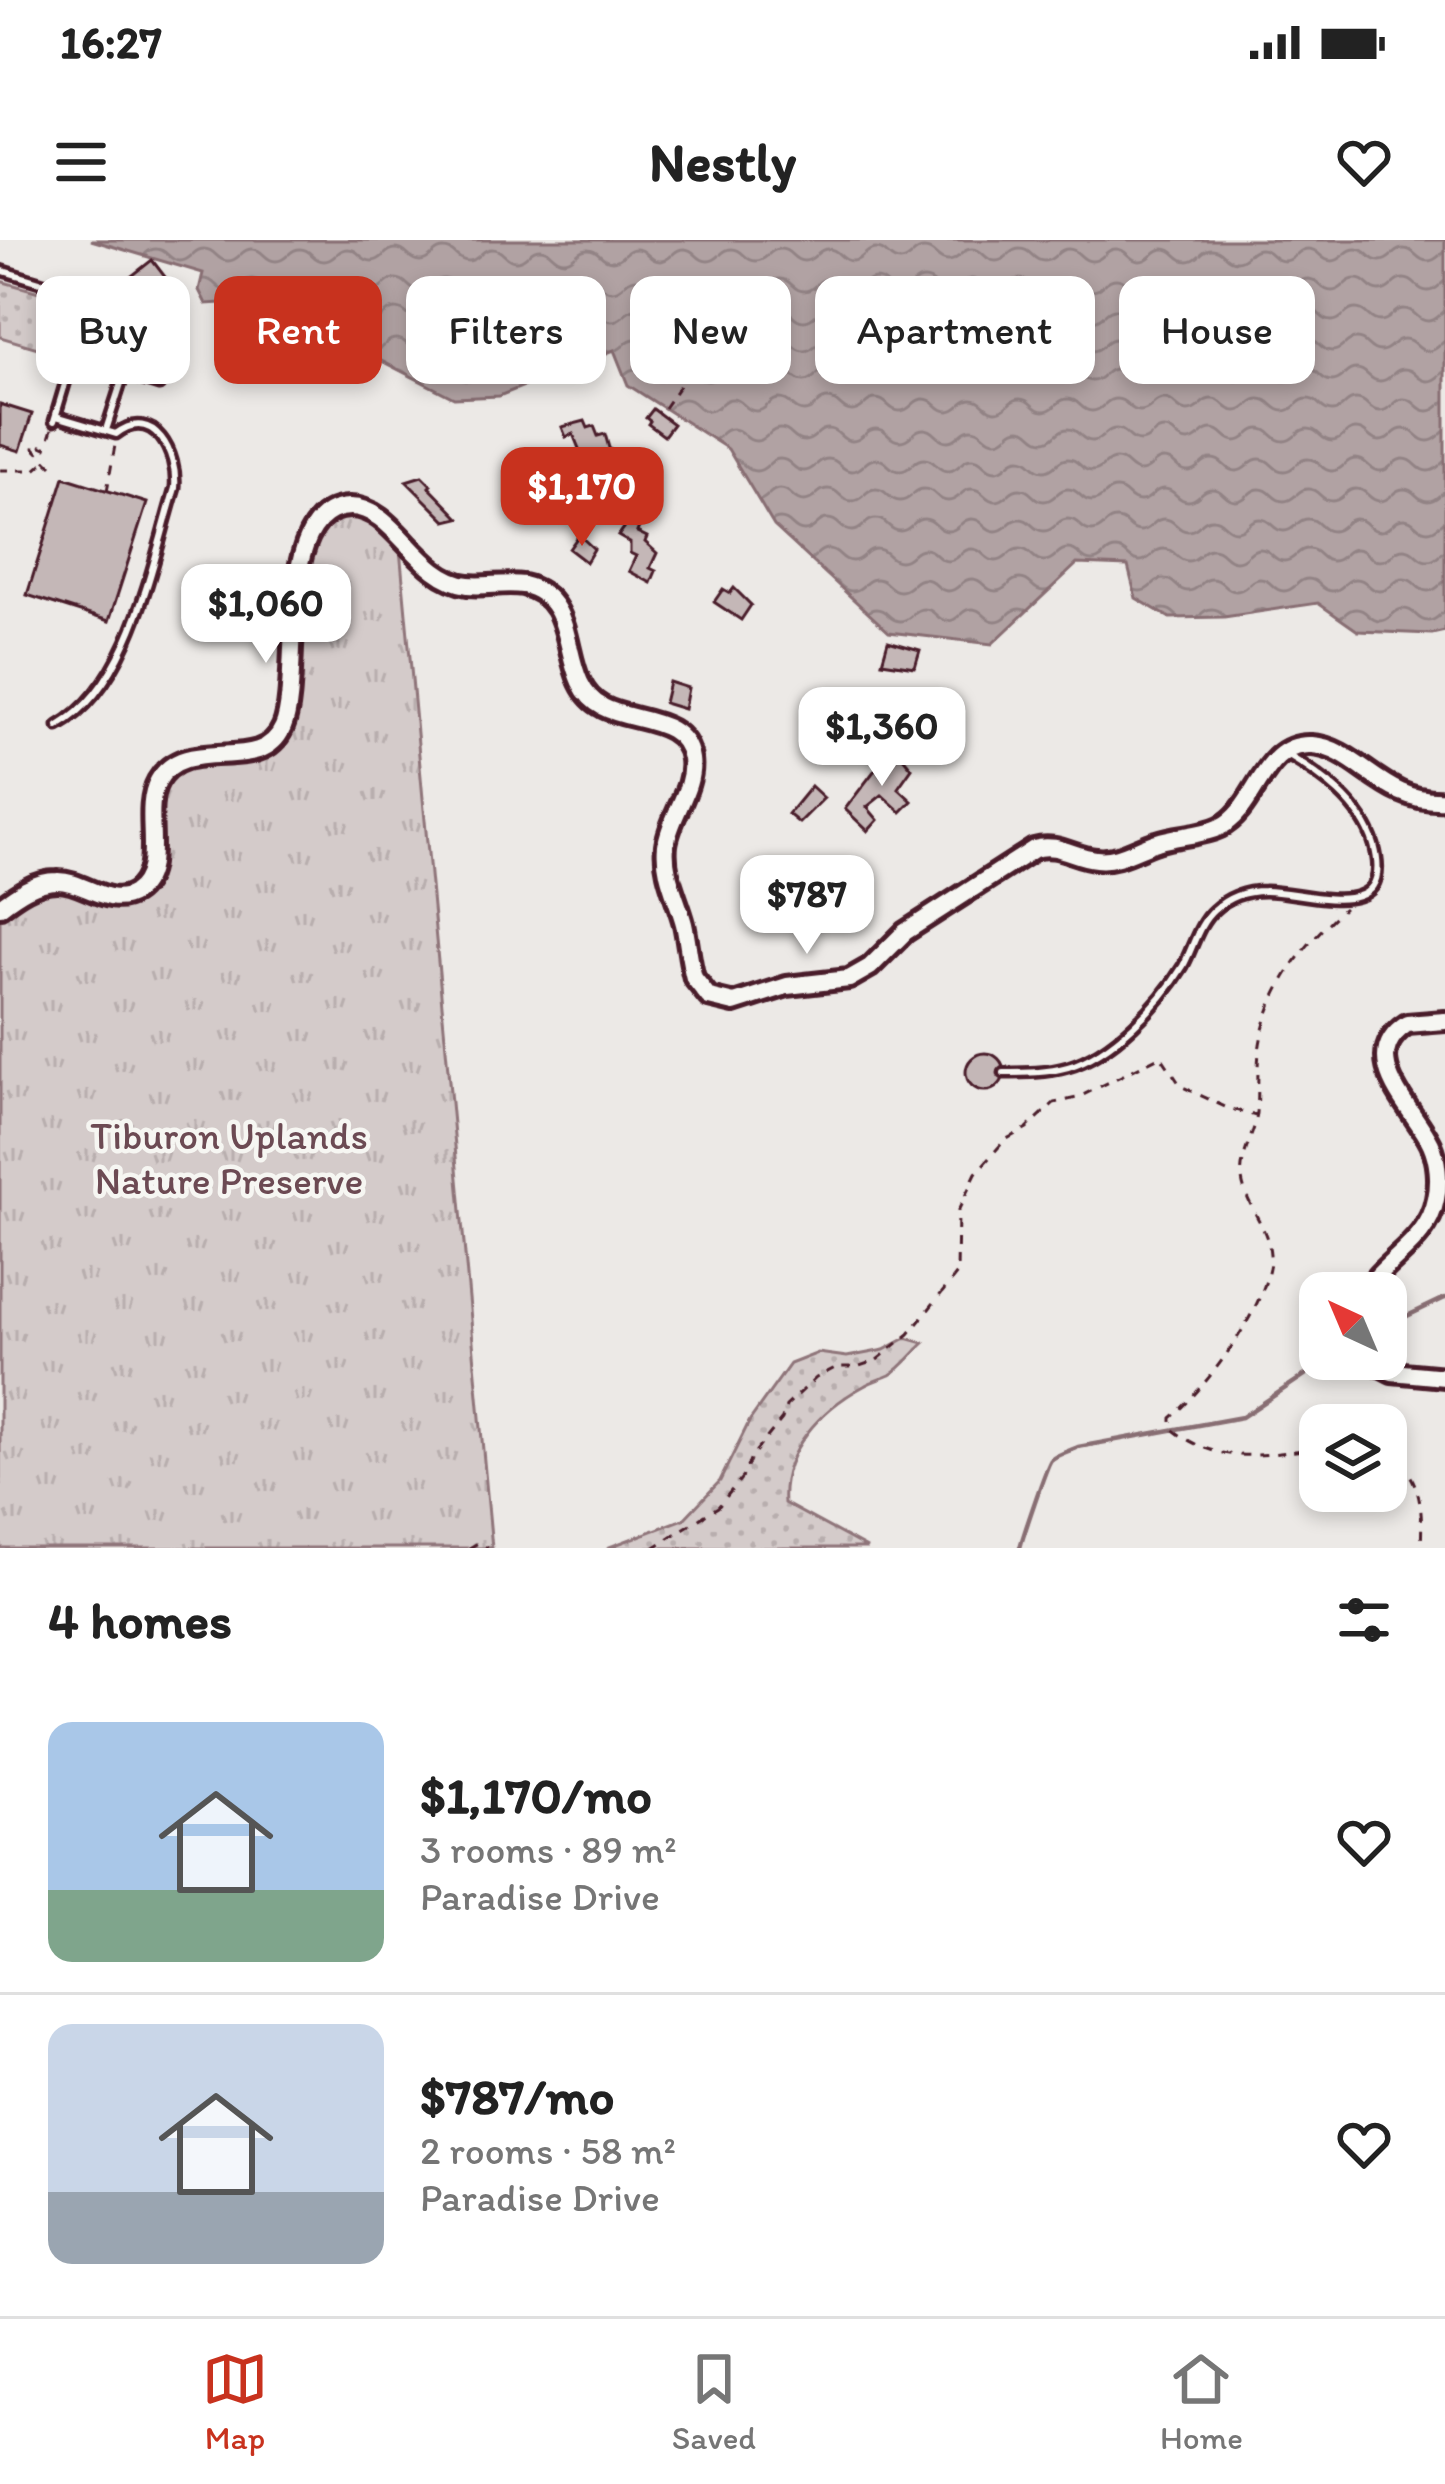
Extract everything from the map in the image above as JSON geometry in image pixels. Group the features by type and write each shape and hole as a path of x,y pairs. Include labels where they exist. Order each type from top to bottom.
{"street":[{"path":"0,907 49,881 70,881 113,898 130,895 142,886 149,870 152,798 166,770 194,756 252,752 278,737 289,707 299,566 320,523 344,508 358,508 378,518 426,565 450,580 473,586 525,586 546,596 562,616 579,681 591,699 610,710 667,727 682,739 692,767 668,833 666,864 694,978 704,993 721,1002 734,1004 787,986 856,976 905,932 1034,849 1053,846 1088,858 1111,859 1157,842 1217,829 1239,812 1268,766 1284,753 1306,745 1320,746 1398,792 1445,800"},
{"path":"1384,1272 1419,1236 1430,1218 1437,1190 1434,1151 1393,1085 1385,1052 1396,1031 1407,1024 1445,1021"},
{"path":"1407,1373 1445,1377"}],"lane":[{"path":"0,270 36,281"},
{"path":"58,726 80,714 95,698 133,625 176,488 177,469 170,446 160,435 136,425 116,434 56,419 66,384"},
{"path":"106,430 121,384"},
{"path":"1004,1073 1055,1070 1093,1057 1168,988 1208,916 1238,894 1265,891 1352,900 1367,891 1375,878 1370,832 1353,807 1323,779 1284,753"}],"path":[{"path":"664,408 680,384"},
{"path":"52,466 34,448 35,443 46,448 56,419"},
{"path":"107,490 116,434"},
{"path":"0,470 35,470 46,461"},
{"path":"1299,1451 1241,1458 1184,1438 1171,1428 1172,1418 1225,1355 1265,1283 1270,1255 1241,1168 1256,1116 1261,1038 1278,991 1301,952 1352,900"},
{"path":"653,1548 718,1507 782,1420 786,1406 816,1378 836,1367 877,1360 909,1334 957,1274 958,1211 976,1173 1005,1141 1054,1103 1077,1098 1161,1056 1181,1086 1256,1116"},
{"path":"1407,1472 1421,1496 1421,1548"},
{"path":"469,1548 478,1543 488,1548"}],"green space":[{"path":"0,281 36,291 36,348 0,337"},
{"name":"Tiburon Uplands Nature Preserve","path":"350,507 399,538 492,1548 0,1548 0,907 38,884 103,896 137,891 161,776 278,737 295,587 315,530"},
{"path":"906,1338 924,1343 890,1375 848,1396 819,1420 796,1450 785,1484 784,1503 867,1548 607,1548 684,1519 720,1481 750,1420 790,1364 818,1353 847,1357 884,1350"}],"water":[{"path":"91,240 1445,240 1445,631 1358,631 1318,603 1224,617 1170,618 1136,598 1128,566 1077,564 992,644 889,632 774,526 728,449 628,385 614,350 606,353 606,276 406,276 406,374 382,361 382,276 214,276 214,304 206,304 199,290 203,273"},
{"path":"427,384 529,384 499,396 454,398"}],"building":[{"path":"152,260 164,276 132,276"},
{"path":"0,404 32,414 20,451 0,445"},
{"path":"653,409 673,424 664,436 648,424 646,418"},
{"path":"585,421 598,436 605,434 619,459 592,476 587,454 582,456 573,434 566,437 562,427"},
{"path":"422,476 459,518 446,521 406,481"},
{"path":"64,477 147,503 109,621 27,595"},
{"path":"630,520 640,525 637,532 647,537 645,542 657,553 650,568 656,571 651,583 629,571 636,556 630,553 630,543 618,536"},
{"path":"579,535 594,549 586,562 569,549"},
{"path":"734,588 751,605 741,620 714,602 723,589 730,593"},
{"path":"888,641 920,650 915,667 882,662"},
{"path":"669,682 688,688 684,709 664,703"},
{"path":"891,749 912,768 898,788 912,801 901,812 882,795 867,807 878,820 868,831 845,809"},
{"path":"811,786 824,798 799,823 788,814"},
{"path":"985,1053 998,1059 1004,1072 998,1085 985,1091 972,1085 966,1072 972,1059"}],"waterway":[{"path":"1407,1316 1445,1298"},
{"path":"1020,1548 1045,1474 1057,1456 1078,1447 1242,1417 1299,1379"}]}
